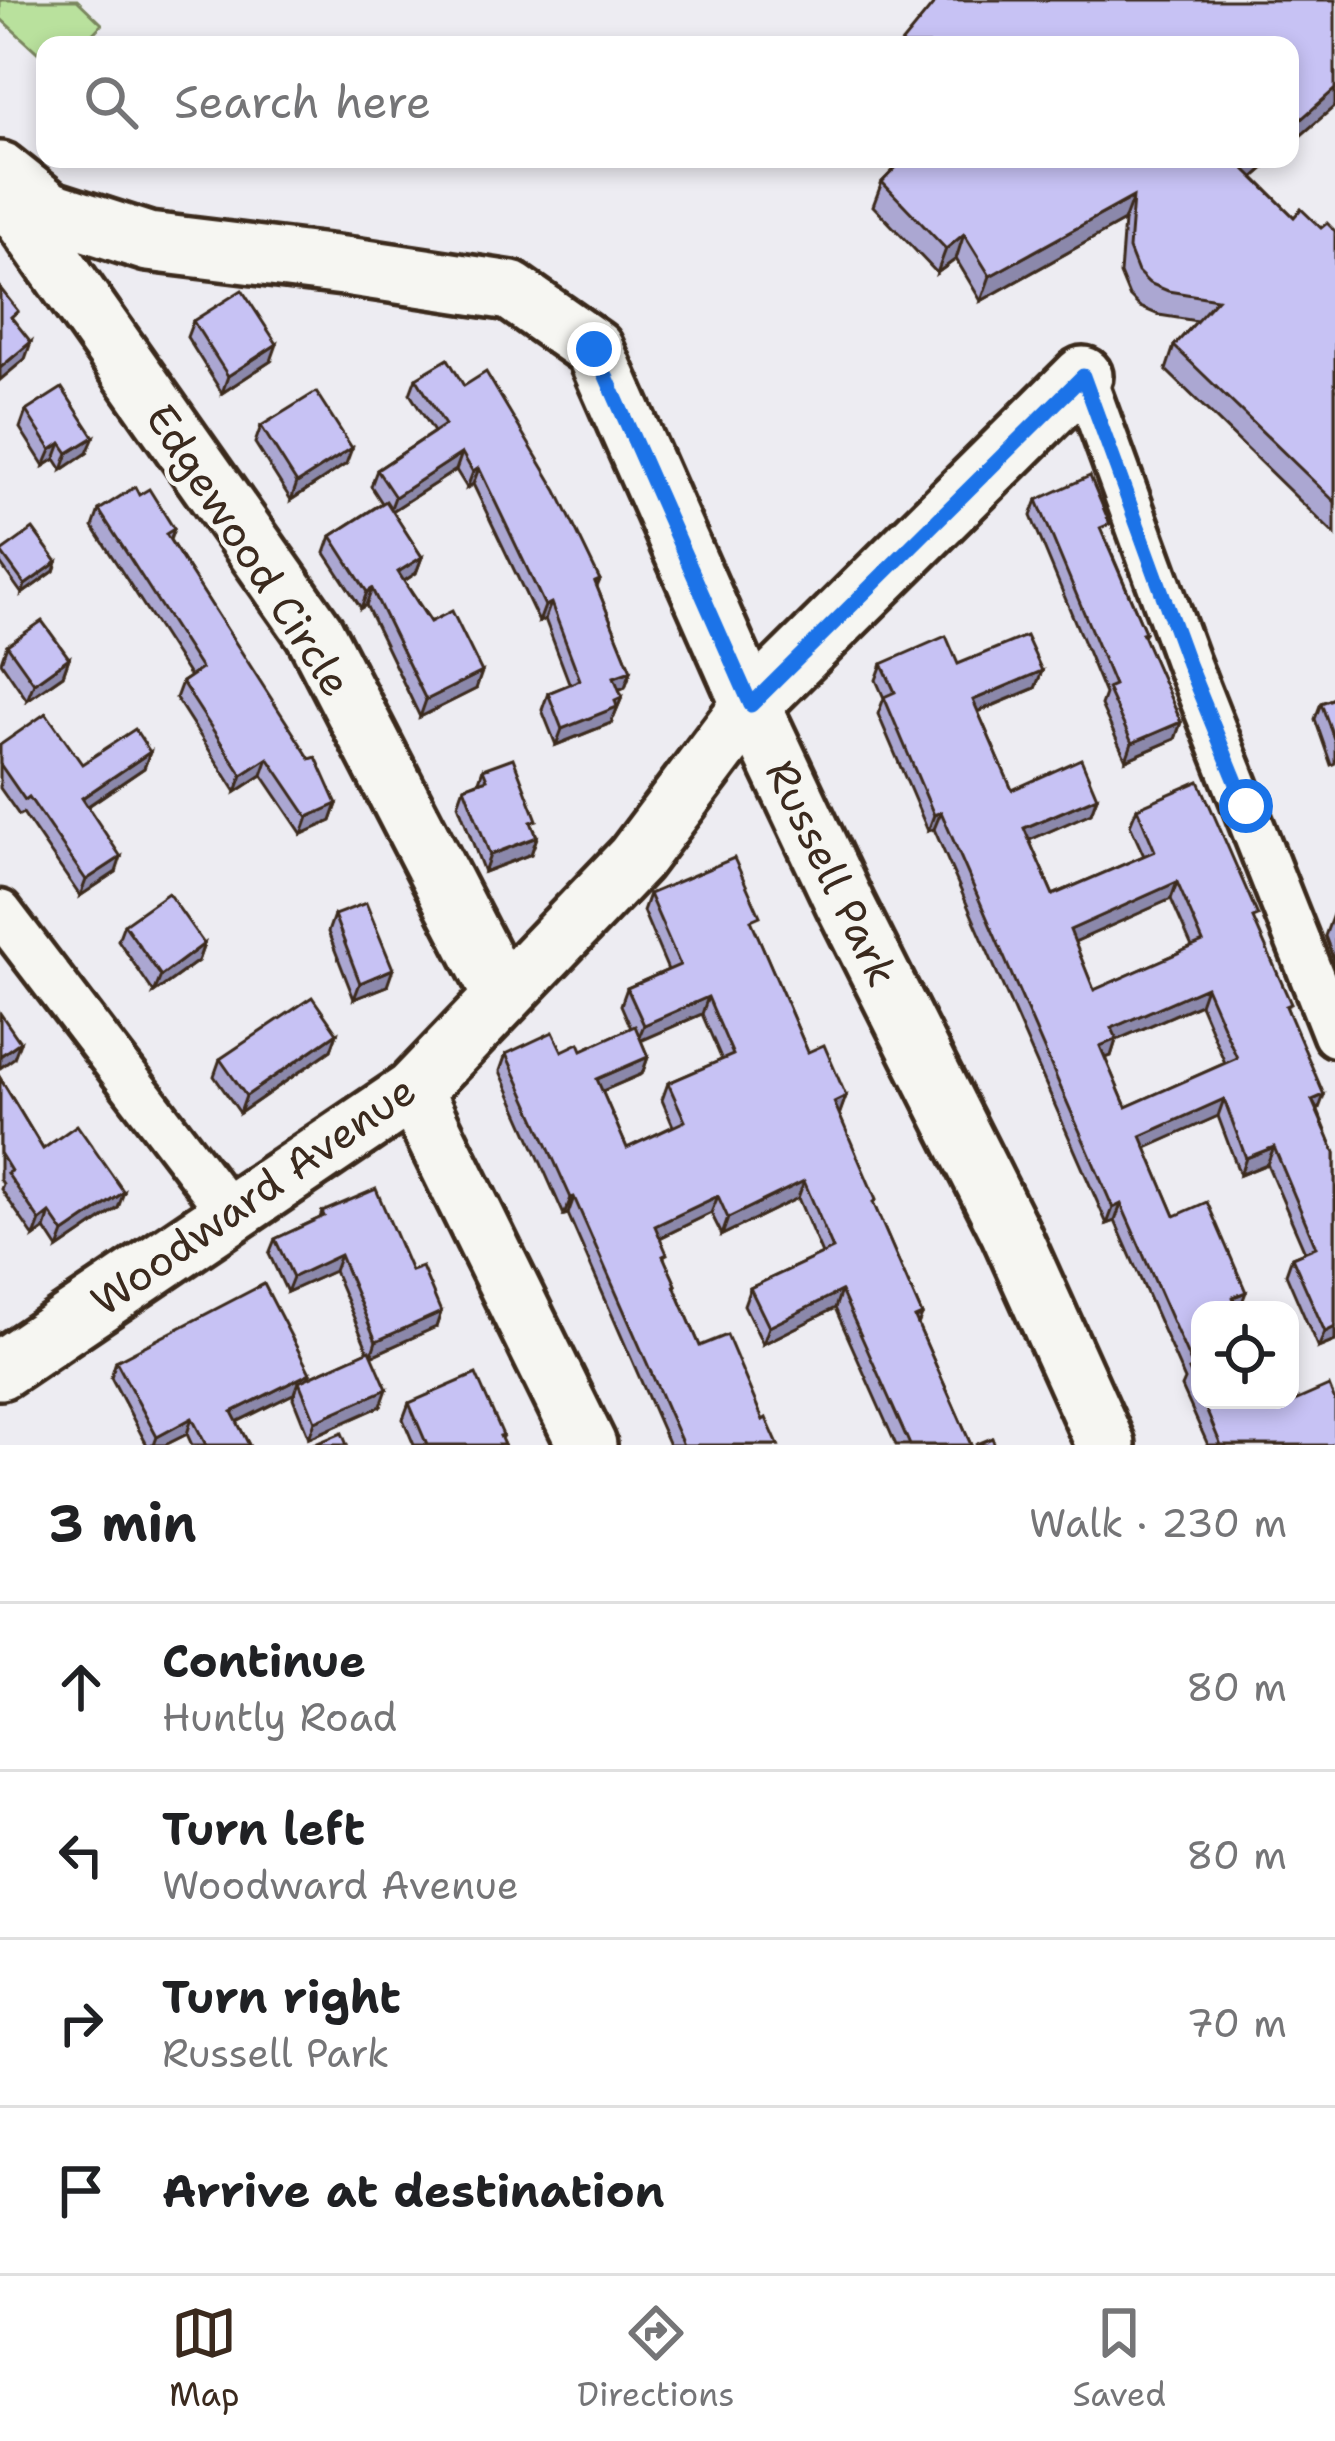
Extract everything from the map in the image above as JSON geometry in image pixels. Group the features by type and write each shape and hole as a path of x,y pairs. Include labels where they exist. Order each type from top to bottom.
{"street":[{"name":"Russell Park","path":"0,171 49,210 148,242 511,291 594,349 751,705 844,904 1010,1232 1106,1445"},
{"name":"Edgewood Circle","path":"0,185 314,632 502,996"},
{"name":"Woodward Avenue","path":"0,1370 413,1091 635,859 751,705 1083,376"},
{"path":"1083,376 1188,664 1335,1035"},
{"path":"0,912 230,1213"},
{"path":"413,1091 587,1445"}],"green space":[{"path":"0,0 77,0 102,24 91,36 36,36 36,51 0,18"}],"building":[{"path":"937,0 1335,0 1335,89 1299,121 1299,36 907,36"},
{"path":"895,168 1246,168 1294,217 1301,209 1321,228 1327,223 1335,231 1335,502 1174,346 1217,299 1168,291 1138,272 1129,249 1133,197 990,276 964,234 946,249 882,182"},
{"path":"0,288 18,311 11,317 31,342 0,368"},
{"path":"242,290 277,344 228,376 193,321"},
{"path":"448,359 464,386 486,372 557,491 600,580 595,582 631,671 614,677 622,697 615,700 617,707 562,729 548,693 580,680 551,603 545,606 479,468 473,472 462,453 395,497 377,470 445,425 416,378"},
{"path":"62,388 94,437 68,453 61,443 51,450 26,411"},
{"path":"316,392 352,448 297,483 261,426"},
{"path":"1090,476 1110,524 1100,528 1181,722 1132,743 1107,688 1114,685 1037,500"},
{"path":"135,487 139,495 149,489 174,529 166,534 310,759 316,757 337,804 308,817 268,758 242,775 182,682 201,669 99,510"},
{"path":"386,501 422,557 398,572 430,622 452,611 482,672 426,700 372,589 367,592 331,536"},
{"path":"33,529 57,562 25,585 1,552"},
{"path":"42,621 69,658 34,683 7,645"},
{"path":"946,636 958,664 1026,636 1042,671 973,700 1012,790 1081,759 1097,797 1024,828 1053,895 1155,851 1137,808 1199,781 1258,916 1253,918 1324,1095 1312,1100 1335,1153 1335,1327 1325,1332 1292,1257 1316,1247 1274,1147 1246,1158 1224,1099 1141,1136 1175,1216 1207,1202 1246,1292 1233,1297 1235,1301 1191,1301 1191,1363 1121,1204 1113,1208 941,812 934,815 884,697 895,692 882,664","holes":["1177,882 1203,942 1094,990 1070,930","1206,987 1237,1058 1126,1107 1100,1046 1117,1039 1112,1028"]},
{"path":"1335,698 1335,742 1321,703"},
{"path":"46,713 82,764 135,729 150,752 82,798 121,857 86,880 29,797 25,800 0,764 0,745"},
{"path":"513,758 537,820 531,822 537,837 490,855 464,787 487,779 483,769"},
{"path":"734,858 760,916 751,920 808,1052 824,1045 846,1096 834,1102 922,1315 915,1318 971,1445 910,1445 841,1291 769,1327 750,1288 833,1249 804,1181 728,1218 718,1196 655,1226 700,1346 727,1335 778,1445 683,1445 506,1054 553,1032 562,1051 579,1043 582,1050 635,1026 648,1057 597,1079 627,1148 685,1121 668,1083 733,1055 708,997 644,1025 627,988 680,965 649,894"},
{"path":"168,893 204,944 161,976 124,924"},
{"path":"366,903 393,969 360,983 334,915"},
{"path":"312,997 337,1033 246,1096 220,1059"},
{"path":"0,1013 20,1042 0,1056"},
{"path":"0,1078 43,1149 77,1125 124,1192 64,1233 50,1213 40,1221 7,1173 11,1171 0,1153"},
{"path":"376,1189 411,1271 422,1267 441,1312 376,1341 340,1255 293,1277 275,1239"},
{"path":"264,1284 310,1373 232,1412 249,1445 206,1445 192,1418 157,1437 116,1361"},
{"path":"370,1350 387,1389 315,1421 299,1382"},
{"path":"476,1374 504,1445 427,1445 409,1403"},
{"path":"1329,1386 1335,1401 1335,1443 1221,1445 1206,1409 1299,1409 1299,1399"},
{"path":"342,1433 347,1445 313,1445"}],"route":[{"path":"594,349 751,705 1083,376 1188,664 1246,806"}]}
